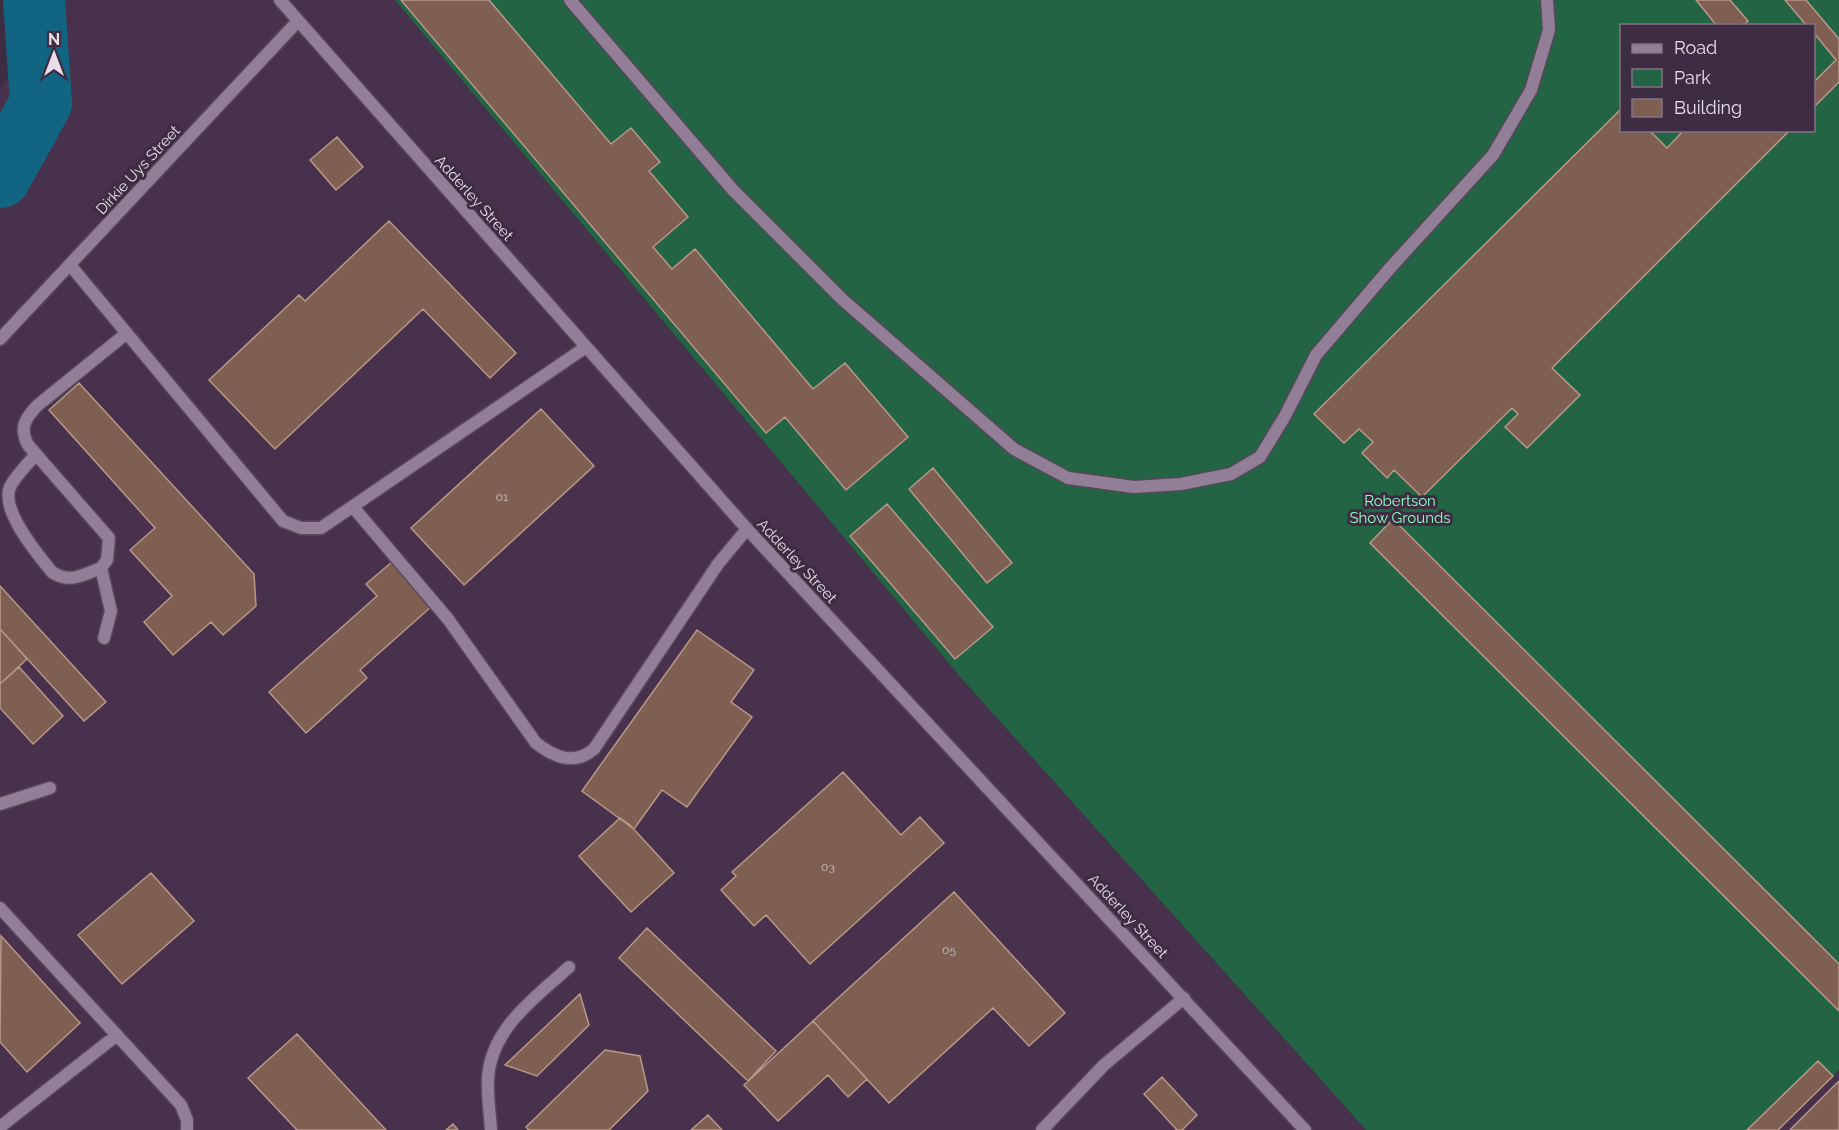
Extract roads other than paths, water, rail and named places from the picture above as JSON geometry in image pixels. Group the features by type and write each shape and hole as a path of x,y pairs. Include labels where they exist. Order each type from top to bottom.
{"street":[{"name":"Adderley Street","path":"280,0 747,529 1305,1130"},
{"path":"570,0 741,198 843,300 1014,449 1068,478 1134,487 1181,484 1231,474 1260,457 1285,416 1316,355 1391,267 1493,155 1531,90 1549,30 1547,0"},
{"name":"Dirkie Uys Street","path":"0,339 298,21"},
{"path":"70,265 283,521 301,528 321,528 586,347"},
{"path":"36,454 9,488 7,497 10,515 52,572 60,578 70,579 101,568 107,560 109,538 24,437 25,418 127,333"},
{"path":"353,507 448,619 536,743 552,755 565,759 585,757 594,749 718,564 747,529"},
{"path":"101,568 111,611 104,638"},
{"path":"0,804 50,788"},
{"path":"0,908 181,1105 187,1120 187,1130"},
{"path":"491,1130 488,1078 496,1041 522,1009 569,967"},
{"path":"1042,1130 1104,1065 1184,998"},
{"path":"0,1127 117,1035"}],"waterway":[{"path":"0,177 41,103 34,0"}],"park label":[{"name":"Robertson Show Grounds","path":"1400,510"}]}
